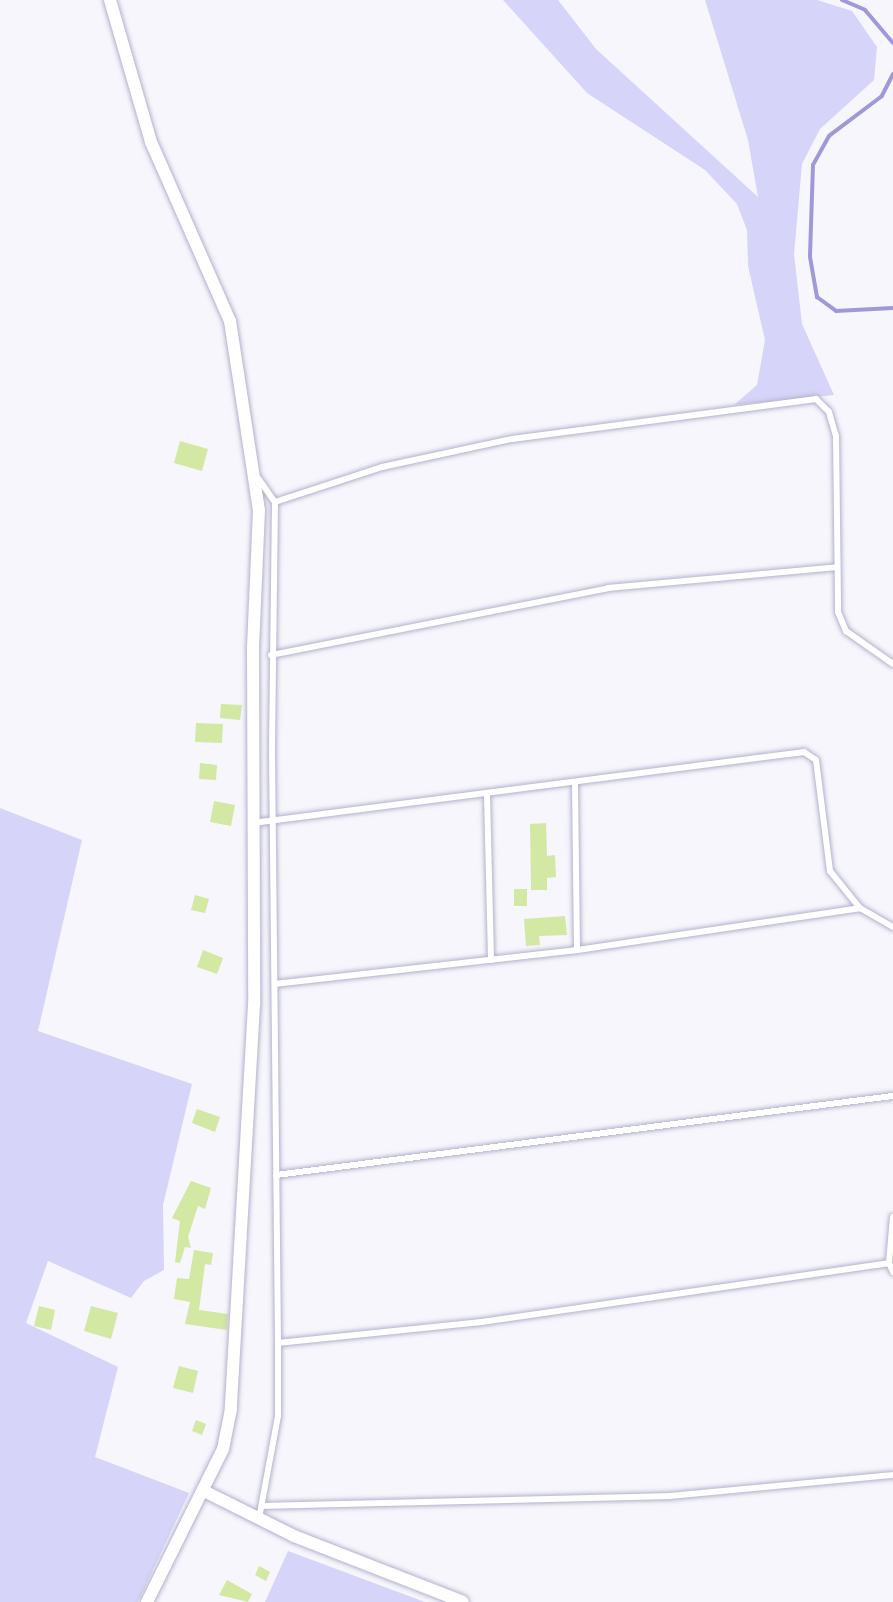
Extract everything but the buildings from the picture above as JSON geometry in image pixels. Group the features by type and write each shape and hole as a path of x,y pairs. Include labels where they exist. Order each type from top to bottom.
{"street":[{"path":"110,0 151,142 230,321 257,478 253,823 254,1005 234,1364 223,1449 147,1602"},
{"path":"204,1491 258,1520 463,1602"}],"lane":[{"path":"275,502 382,467 512,439 809,398 822,401 836,436 838,612 846,631 893,664"},
{"path":"257,478 275,502 271,655 278,1343 278,1416 258,1520"},
{"path":"271,655 608,588 837,567"},
{"path":"253,823 810,753 816,760 830,871 860,908 893,927"},
{"path":"575,784 577,950"},
{"path":"487,795 491,960"},
{"path":"276,984 577,950 860,908"},
{"path":"276,1175 893,1096"},
{"path":"893,1217 889,1263 893,1272"},
{"path":"278,1343 481,1322 889,1263"},
{"path":"262,1506 670,1496 893,1475"}],"shaded area":[{"path":"503,0 558,0 596,49 758,197 748,140 705,0 817,0 852,11 877,47 874,80 820,129 802,164 794,254 802,324 834,395 734,405 757,385 765,340 748,266 747,230 737,204 705,170 587,93"},
{"path":"0,808 82,840 38,1031 192,1084 163,1205 164,1270 144,1281 131,1298 48,1261 26,1323 118,1367 95,1457 189,1493 138,1602 0,1602"},
{"path":"288,1551 425,1602 265,1602"}],"waterway":[{"path":"842,0 865,10 893,43"},
{"path":"893,74 882,96 829,136 813,165 810,257 817,297 836,311 893,308"}]}
